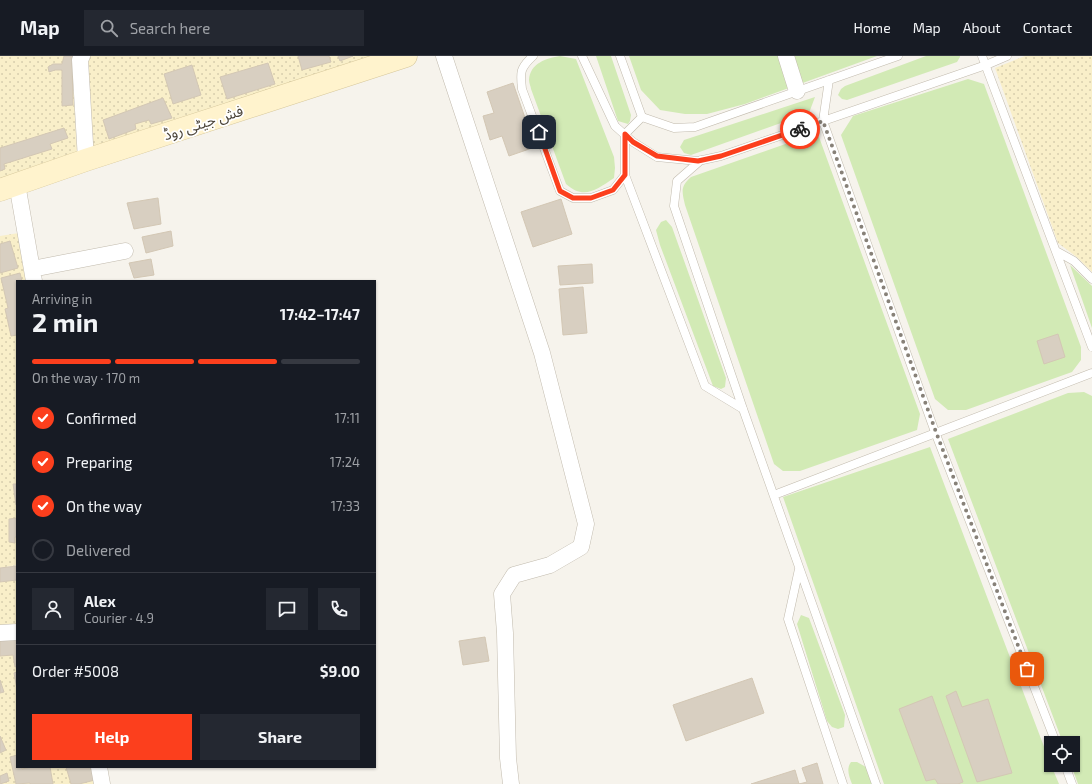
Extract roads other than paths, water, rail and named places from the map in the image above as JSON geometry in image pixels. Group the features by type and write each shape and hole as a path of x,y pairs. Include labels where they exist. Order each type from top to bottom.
{"street":[{"path":"82,56 80,60 86,160"},
{"name":"فش جیٹی روڈ","path":"8,187 86,160 406,56"},
{"path":"444,56 542,354 586,524 581,547 550,565 514,575 502,594 505,633 508,758 511,784"},
{"path":"786,56 797,91"},
{"path":"8,187 33,275 125,251"},
{"path":"0,633 16,632"},
{"path":"99,768 102,784"}],"lane":[{"path":"533,56 524,64 520,73 522,89 560,191 573,198 591,198 613,190 625,175"},
{"path":"582,56 616,126 633,142 657,156 701,160 721,156 986,65 1008,56"},
{"path":"620,56 642,117"},
{"path":"642,117 674,128 695,127 898,56"},
{"path":"982,56 1092,347"},
{"path":"829,80 823,121 936,432 1053,736"},
{"path":"642,117 625,134 625,175 705,386 743,409"},
{"path":"701,160 677,181 674,206 743,409 876,784"},
{"path":"1056,250 1074,261 1092,279"},
{"path":"774,495 1092,373"},
{"path":"800,568 788,619 843,784"},
{"path":"1068,772 1072,784"}]}
